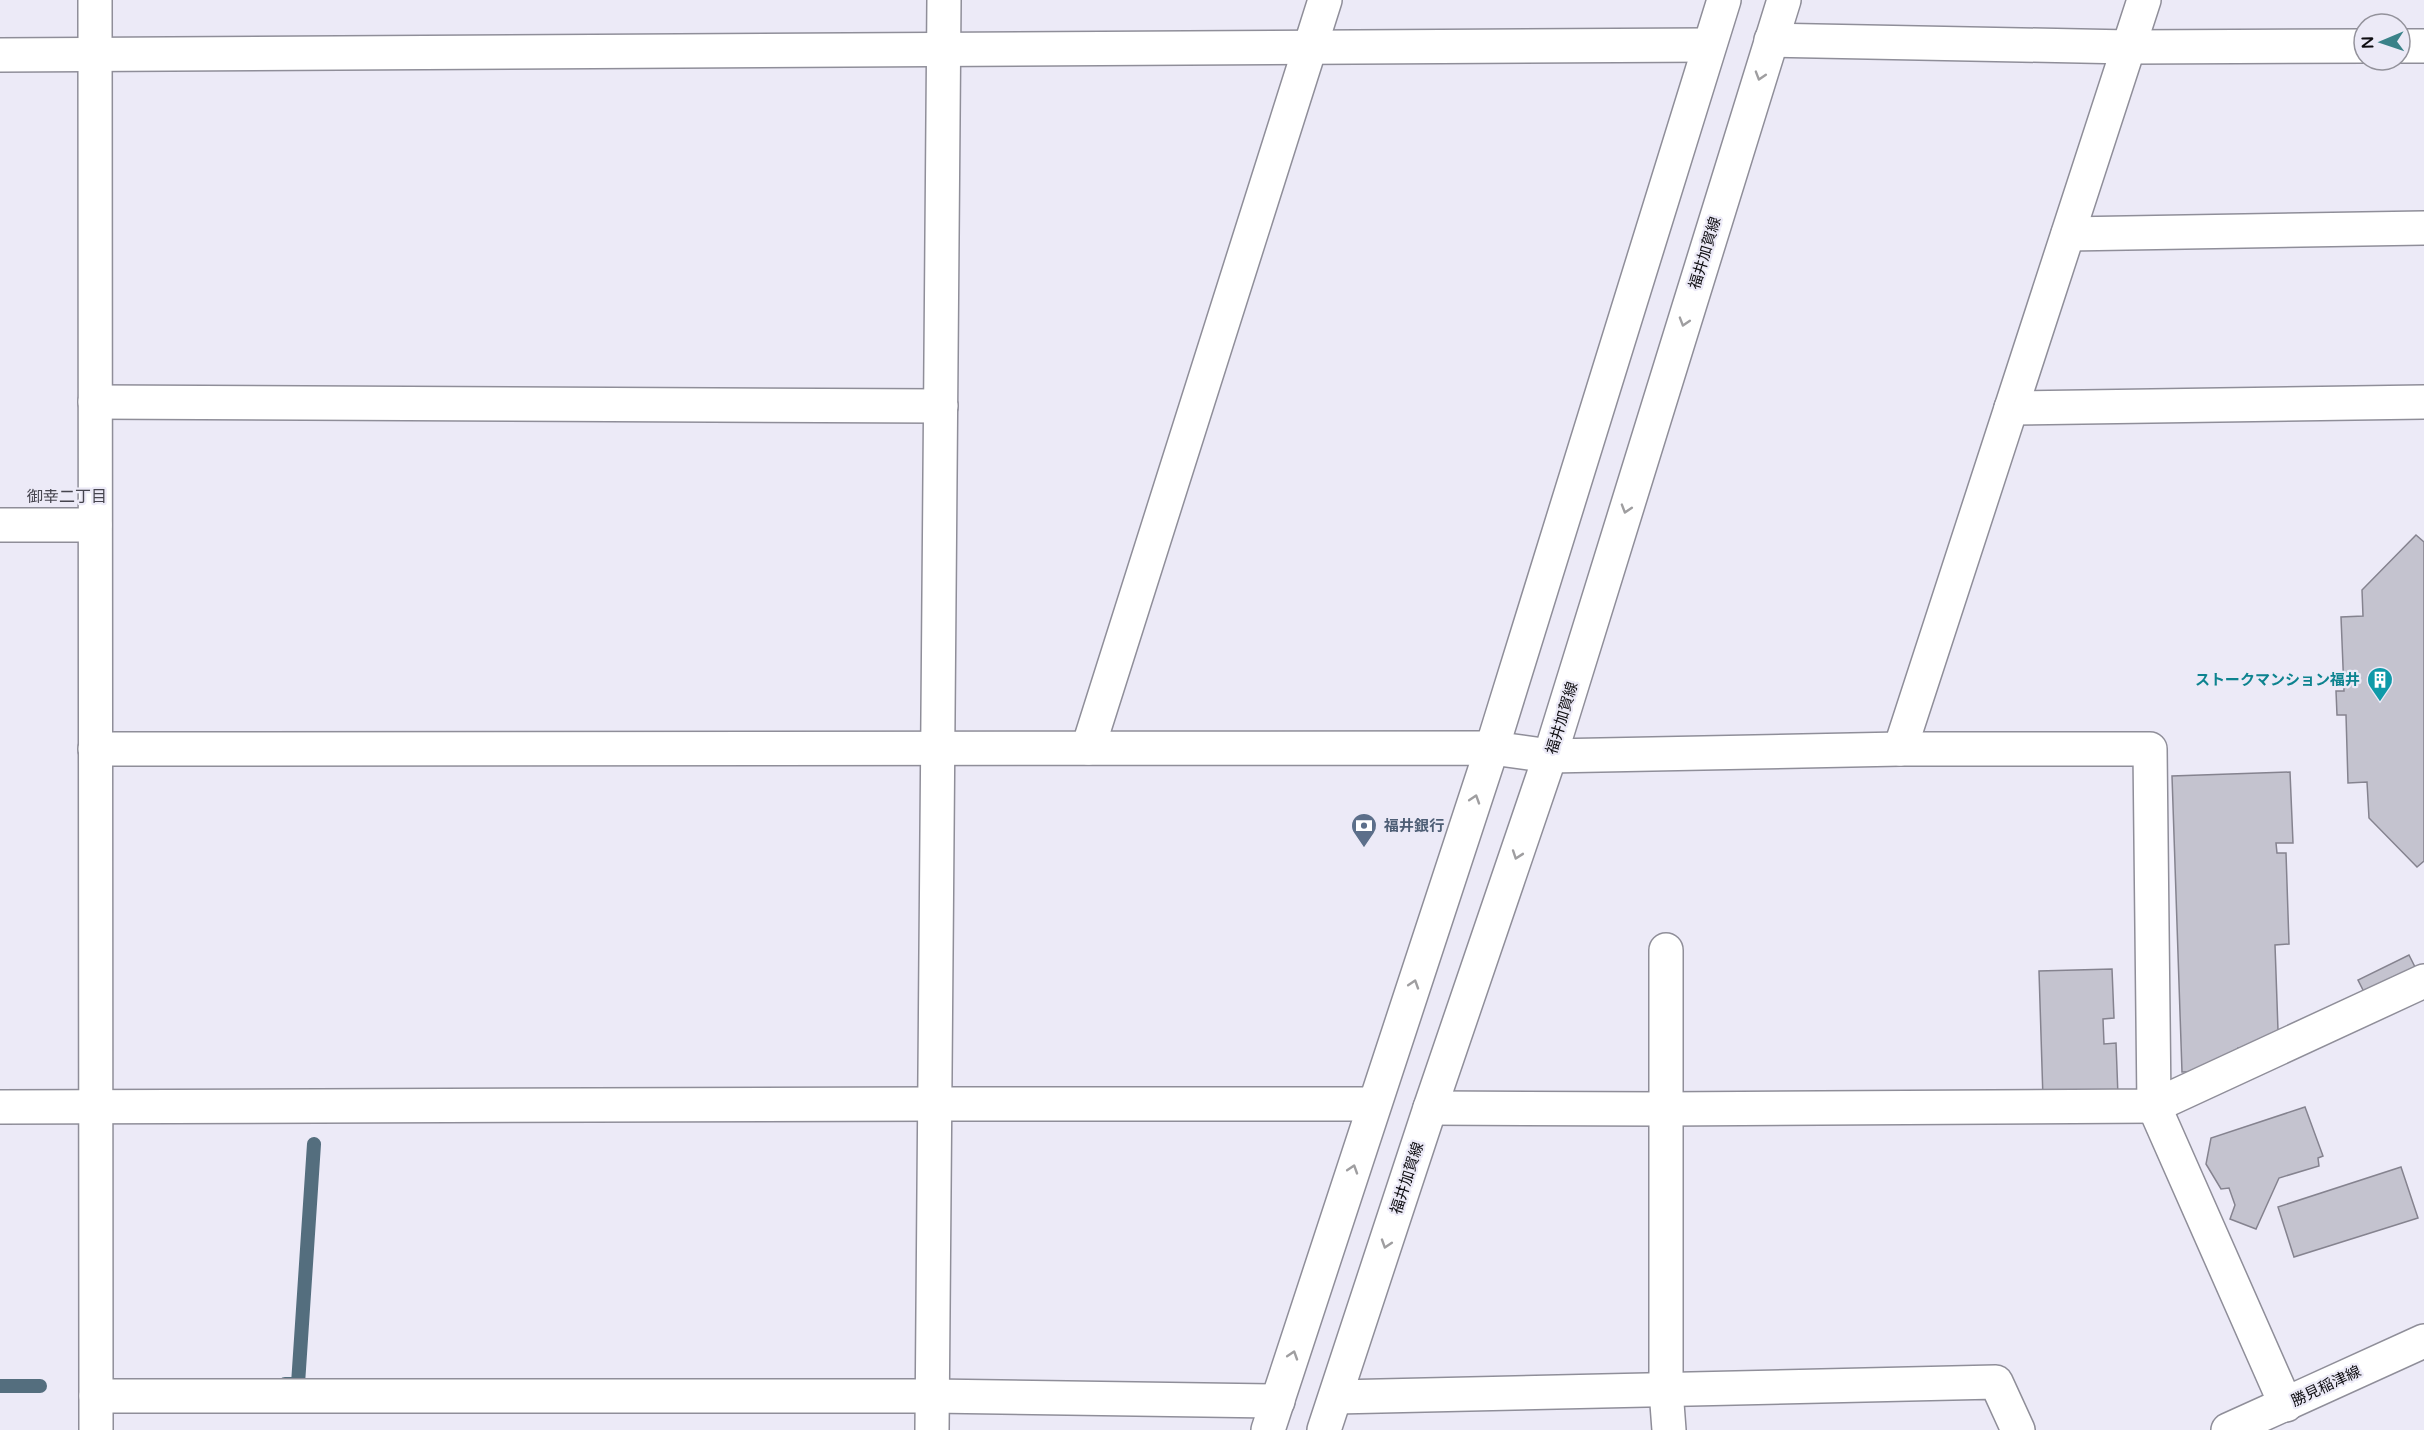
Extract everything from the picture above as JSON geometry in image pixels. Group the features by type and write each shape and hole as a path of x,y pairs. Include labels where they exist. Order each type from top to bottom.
{"street":[{"path":"95,0 96,1430"},
{"path":"932,1430 944,0"},
{"path":"1088,748 1325,0"},
{"path":"96,1396 932,1396 1273,1416 1492,748 1724,0"},
{"name":"福井加賀線","path":"1324,1430 1430,1108 1550,756 1784,0"},
{"path":"1900,750 2144,0"},
{"path":"1771,40 2129,47 2352,46"},
{"path":"0,55 1709,45"},
{"path":"2068,234 2424,228"},
{"path":"95,402 941,406"},
{"path":"2011,408 2424,402"},
{"path":"0,525 95,525"},
{"path":"95,749 1492,748 1550,756 1900,750 2150,749 2154,1106 2286,1405"},
{"path":"1666,950 1664,1109 1666,1390 1669,1430"},
{"path":"1430,1108 2154,1106 2424,981"},
{"path":"0,1107 1374,1104"},
{"name":"勝見稲津線","path":"2228,1430 2424,1341"},
{"path":"1336,1397 1996,1382 2018,1430"}],"building":[{"name":"ストークマンション福井","path":"2416,535 2424,542 2424,861 2417,867 2369,818 2367,782 2348,783 2346,715 2337,715 2336,691 2344,691 2341,617 2363,616 2362,590"},
{"path":"2290,772 2293,843 2276,843 2277,853 2286,853 2289,944 2275,945 2278,1030 2263,1047 2238,1048 2238,1063 2214,1071 2182,1072 2172,776"},
{"path":"2409,955 2416,969 2365,994 2358,980"},
{"path":"2112,969 2114,1018 2103,1019 2104,1044 2116,1043 2118,1096 2043,1099 2039,971"},
{"path":"2305,1107 2323,1156 2318,1158 2319,1166 2279,1178 2256,1229 2230,1219 2235,1205 2229,1188 2221,1189 2206,1164 2211,1138"},
{"path":"2401,1167 2418,1218 2294,1257 2278,1207"}],"waterway":[{"path":"285,1384 298,1384 314,1144"},
{"path":"0,1386 40,1386"}],"place":[{"name":"ストークマンション福井","path":"2380,703"},
{"name":"福井銀行","path":"1364,849"}],"district":[{"name":"御幸二丁目","path":"67,496"}]}
